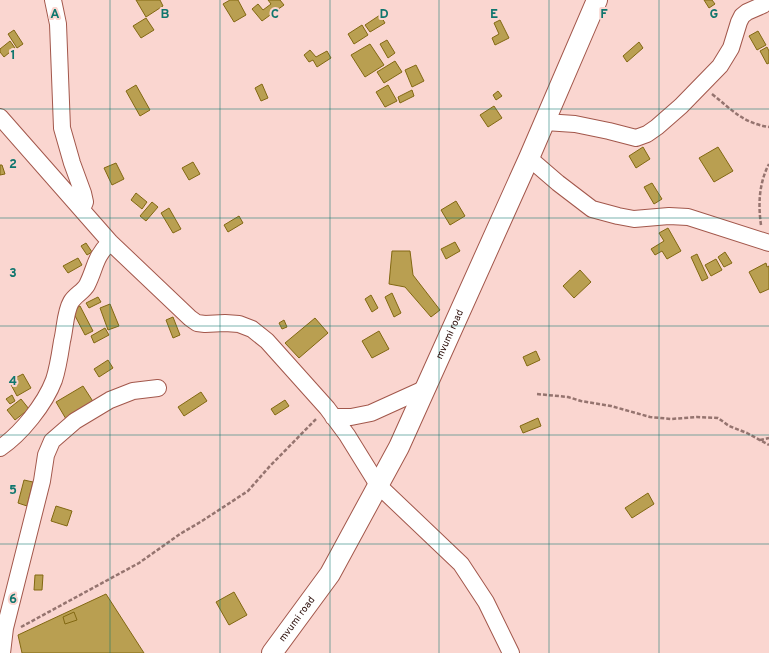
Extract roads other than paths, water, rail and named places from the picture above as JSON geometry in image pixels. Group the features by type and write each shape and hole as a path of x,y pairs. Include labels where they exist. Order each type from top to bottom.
{"street":[{"path":"53,0 58,24 62,128 72,163 83,193 85,202 82,209"},
{"name":"mvumi road","path":"272,653 330,574 399,447 545,122 597,0"},
{"path":"545,122 575,124 636,138 647,134 657,128 724,61 731,48 742,16 768,0"},
{"path":"0,118 110,242 190,318 197,323 239,324 252,330 267,341 330,413 347,435 378,485 461,564 486,602 511,653"},
{"path":"529,158 592,209 634,219 669,216 688,217 767,242"},
{"path":"0,448 8,443 25,426 51,389 55,378 71,302 88,284 97,259 103,249 110,242"},
{"path":"2,648 5,628 42,481 46,455 52,441 75,421 110,400 133,392 158,388"},
{"path":"330,413 351,416 371,413 424,389"}]}
